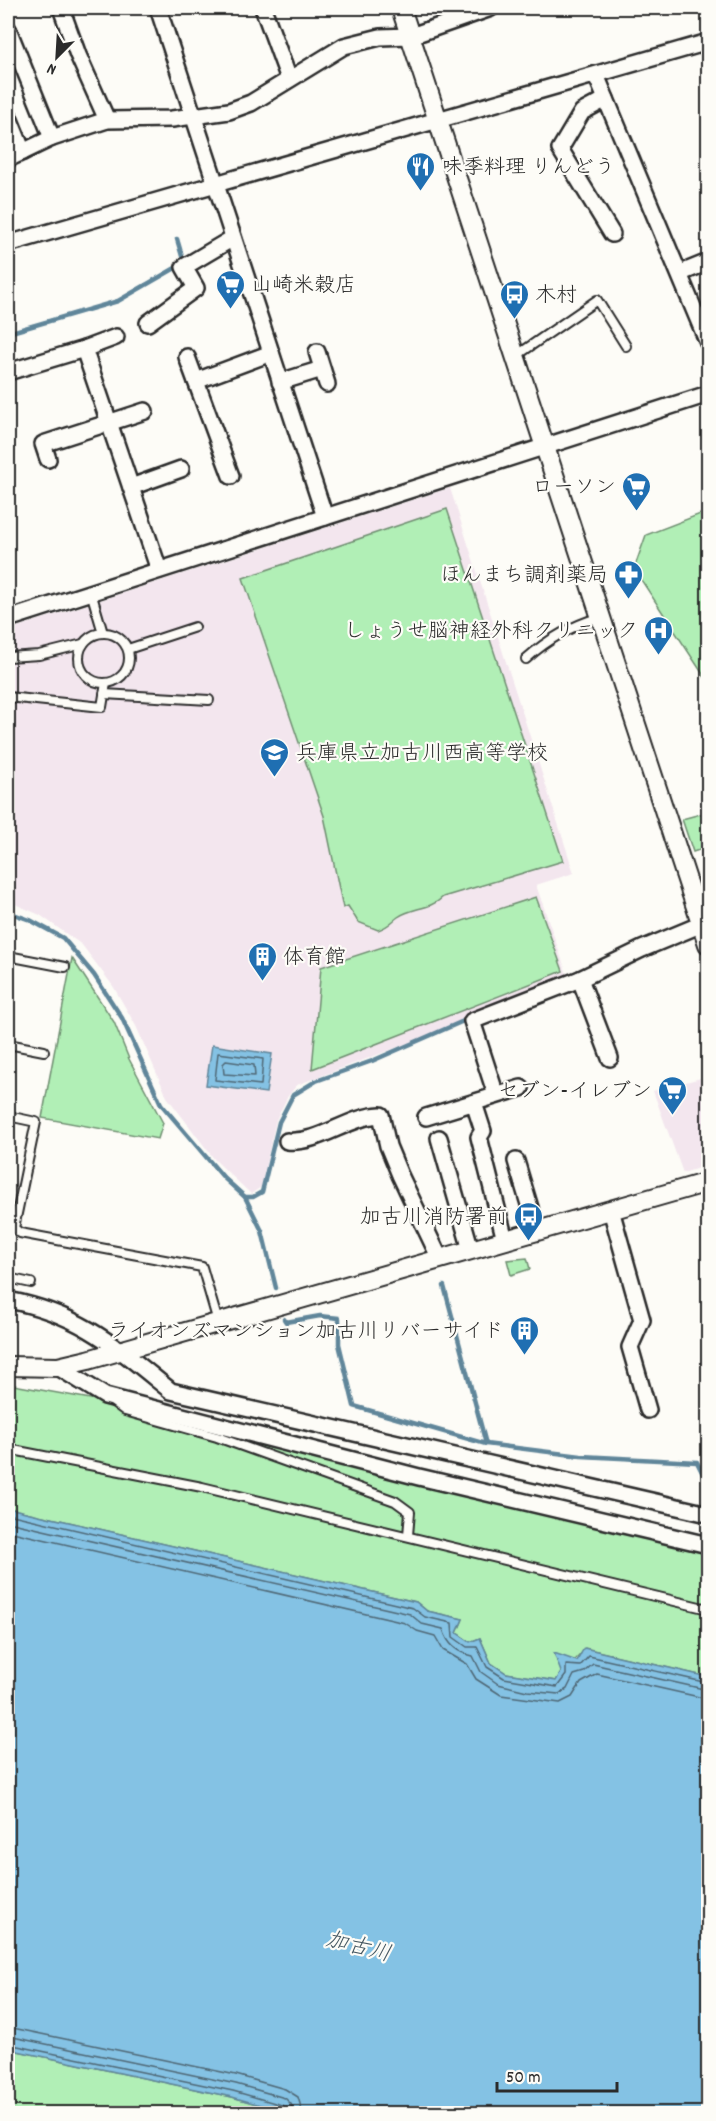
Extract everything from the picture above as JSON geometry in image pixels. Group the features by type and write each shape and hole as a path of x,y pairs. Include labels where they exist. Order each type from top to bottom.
{"street":[{"path":"61,8 78,55 107,120"},
{"path":"158,8 325,517"},
{"path":"263,8 289,79"},
{"path":"401,8 440,120 706,934 642,949 580,978 472,1021 496,1095"},
{"path":"8,159 52,138 107,120 172,119 229,111 251,103 344,46 380,37 411,36 491,8"},
{"path":"8,29 52,138"},
{"path":"8,244 216,186 708,42"},
{"path":"596,75 681,273 708,343"},
{"path":"606,99 582,112 560,149 612,234"},
{"path":"8,115 23,152"},
{"path":"148,323 196,288 184,267 233,238"},
{"path":"681,273 708,262"},
{"path":"8,372 116,337"},
{"path":"84,349 159,570"},
{"path":"280,382 324,377 317,352"},
{"path":"196,381 271,353"},
{"path":"187,357 231,476"},
{"path":"8,619 708,394"},
{"path":"48,459 43,444 145,411"},
{"path":"131,487 181,469"},
{"path":"580,978 610,1058"},
{"path":"426,1117 521,1088"},
{"path":"474,1103 483,1131 479,1137 505,1240"},
{"path":"287,1141 309,1144 365,1115 381,1115 388,1146 400,1175 441,1258"},
{"path":"440,1138 471,1250"},
{"path":"516,1161 537,1231"},
{"path":"8,1366 58,1367 120,1352 708,1182"},
{"path":"611,1210 642,1320 630,1347 648,1410"},
{"path":"8,1300 36,1306 69,1318 100,1334 171,1390 708,1514"},
{"path":"58,1367 105,1396 419,1477 708,1545"}],"lane":[{"path":"516,356 597,300 626,346"},
{"path":"91,592 103,633"},
{"path":"526,659 542,645 579,623 601,617"},
{"path":"128,649 195,627"},
{"path":"103,633 118,637 128,649 126,671 114,681 106,683 98,682 85,674 79,659 83,644 88,638 103,633"},
{"path":"8,657 39,655 83,644"},
{"path":"8,697 102,706 106,683"},
{"path":"104,694 209,700"},
{"path":"8,956 65,967"},
{"path":"8,1044 44,1051"},
{"path":"8,1116 36,1122 14,1228 20,1233 202,1267 218,1322"},
{"path":"8,1278 31,1283"},
{"path":"105,1396 125,1412 217,1437 395,1501 410,1512 408,1535"},
{"path":"8,1449 202,1487 708,1609"}],"shaded area":[{"name":"兵庫県立加古川西高等学校","path":"450,488 574,873 536,885 567,974 417,1040 297,1085 288,1096 276,1120 261,1187 251,1194 215,1160 167,1097 136,1026 113,986 82,945 40,915 8,901 8,630"},
{"path":"708,1076 708,1165 683,1173 653,1091"}],"green space":[{"path":"447,509 563,861 443,897 432,904 403,914 378,930 358,922 348,906 343,908 324,816 243,578"},
{"path":"708,511 708,682 634,569 646,535"},
{"path":"708,812 708,847 693,852 682,819"},
{"path":"536,897 563,971 312,1069 321,967"},
{"path":"72,958 114,1022 129,1059 163,1123 158,1139 42,1118"},
{"path":"527,1258 530,1269 511,1275 507,1260"},
{"path":"8,1384 107,1402 708,1547 708,1677 585,1648 556,1681 506,1673 491,1663 480,1638 470,1642 457,1633 463,1619 427,1611 416,1602 8,1508"},
{"path":"8,2049 232,2097 289,2113 8,2113"}],"water":[{"path":"212,1045 272,1054 266,1093 206,1085"},
{"name":"加古川","path":"8,1508 416,1602 427,1611 463,1619 457,1633 470,1642 480,1638 491,1663 506,1673 556,1681 561,1672 554,1653 577,1661 584,1648 708,1677 708,2113 289,2113 232,2097 8,2049"}],"waterway":[{"path":"8,333 118,301 184,263 177,239"},
{"path":"8,912 30,920 63,938 94,975 122,1018 161,1104 224,1178 245,1197 262,1231 276,1288"},
{"path":"245,1197 253,1197 262,1192 279,1122 293,1095 316,1081 372,1061 468,1019"},
{"path":"444,1286 486,1444 581,1456 697,1462 708,1484"},
{"path":"284,1319 286,1322 320,1316 339,1318 339,1344 354,1406 486,1444"}],"place":[{"name":"味季料理 りんどう","path":"421,192"},
{"name":"山崎米穀店","path":"230,310"},
{"name":"木村","path":"514,320"},
{"name":"ローソン","path":"637,512"},
{"name":"ほんまち調剤薬局","path":"629,600"},
{"name":"しょうせ脳神経外科クリニック","path":"659,656"},
{"name":"兵庫県立加古川西高等学校","path":"275,778"},
{"name":"体育館","path":"262,982"},
{"name":"セブン-イレブン","path":"673,1116"},
{"name":"加古川消防署前","path":"528,1242"},
{"name":"ライオンズマンション加古川リバーサイド","path":"525,1356"}]}
